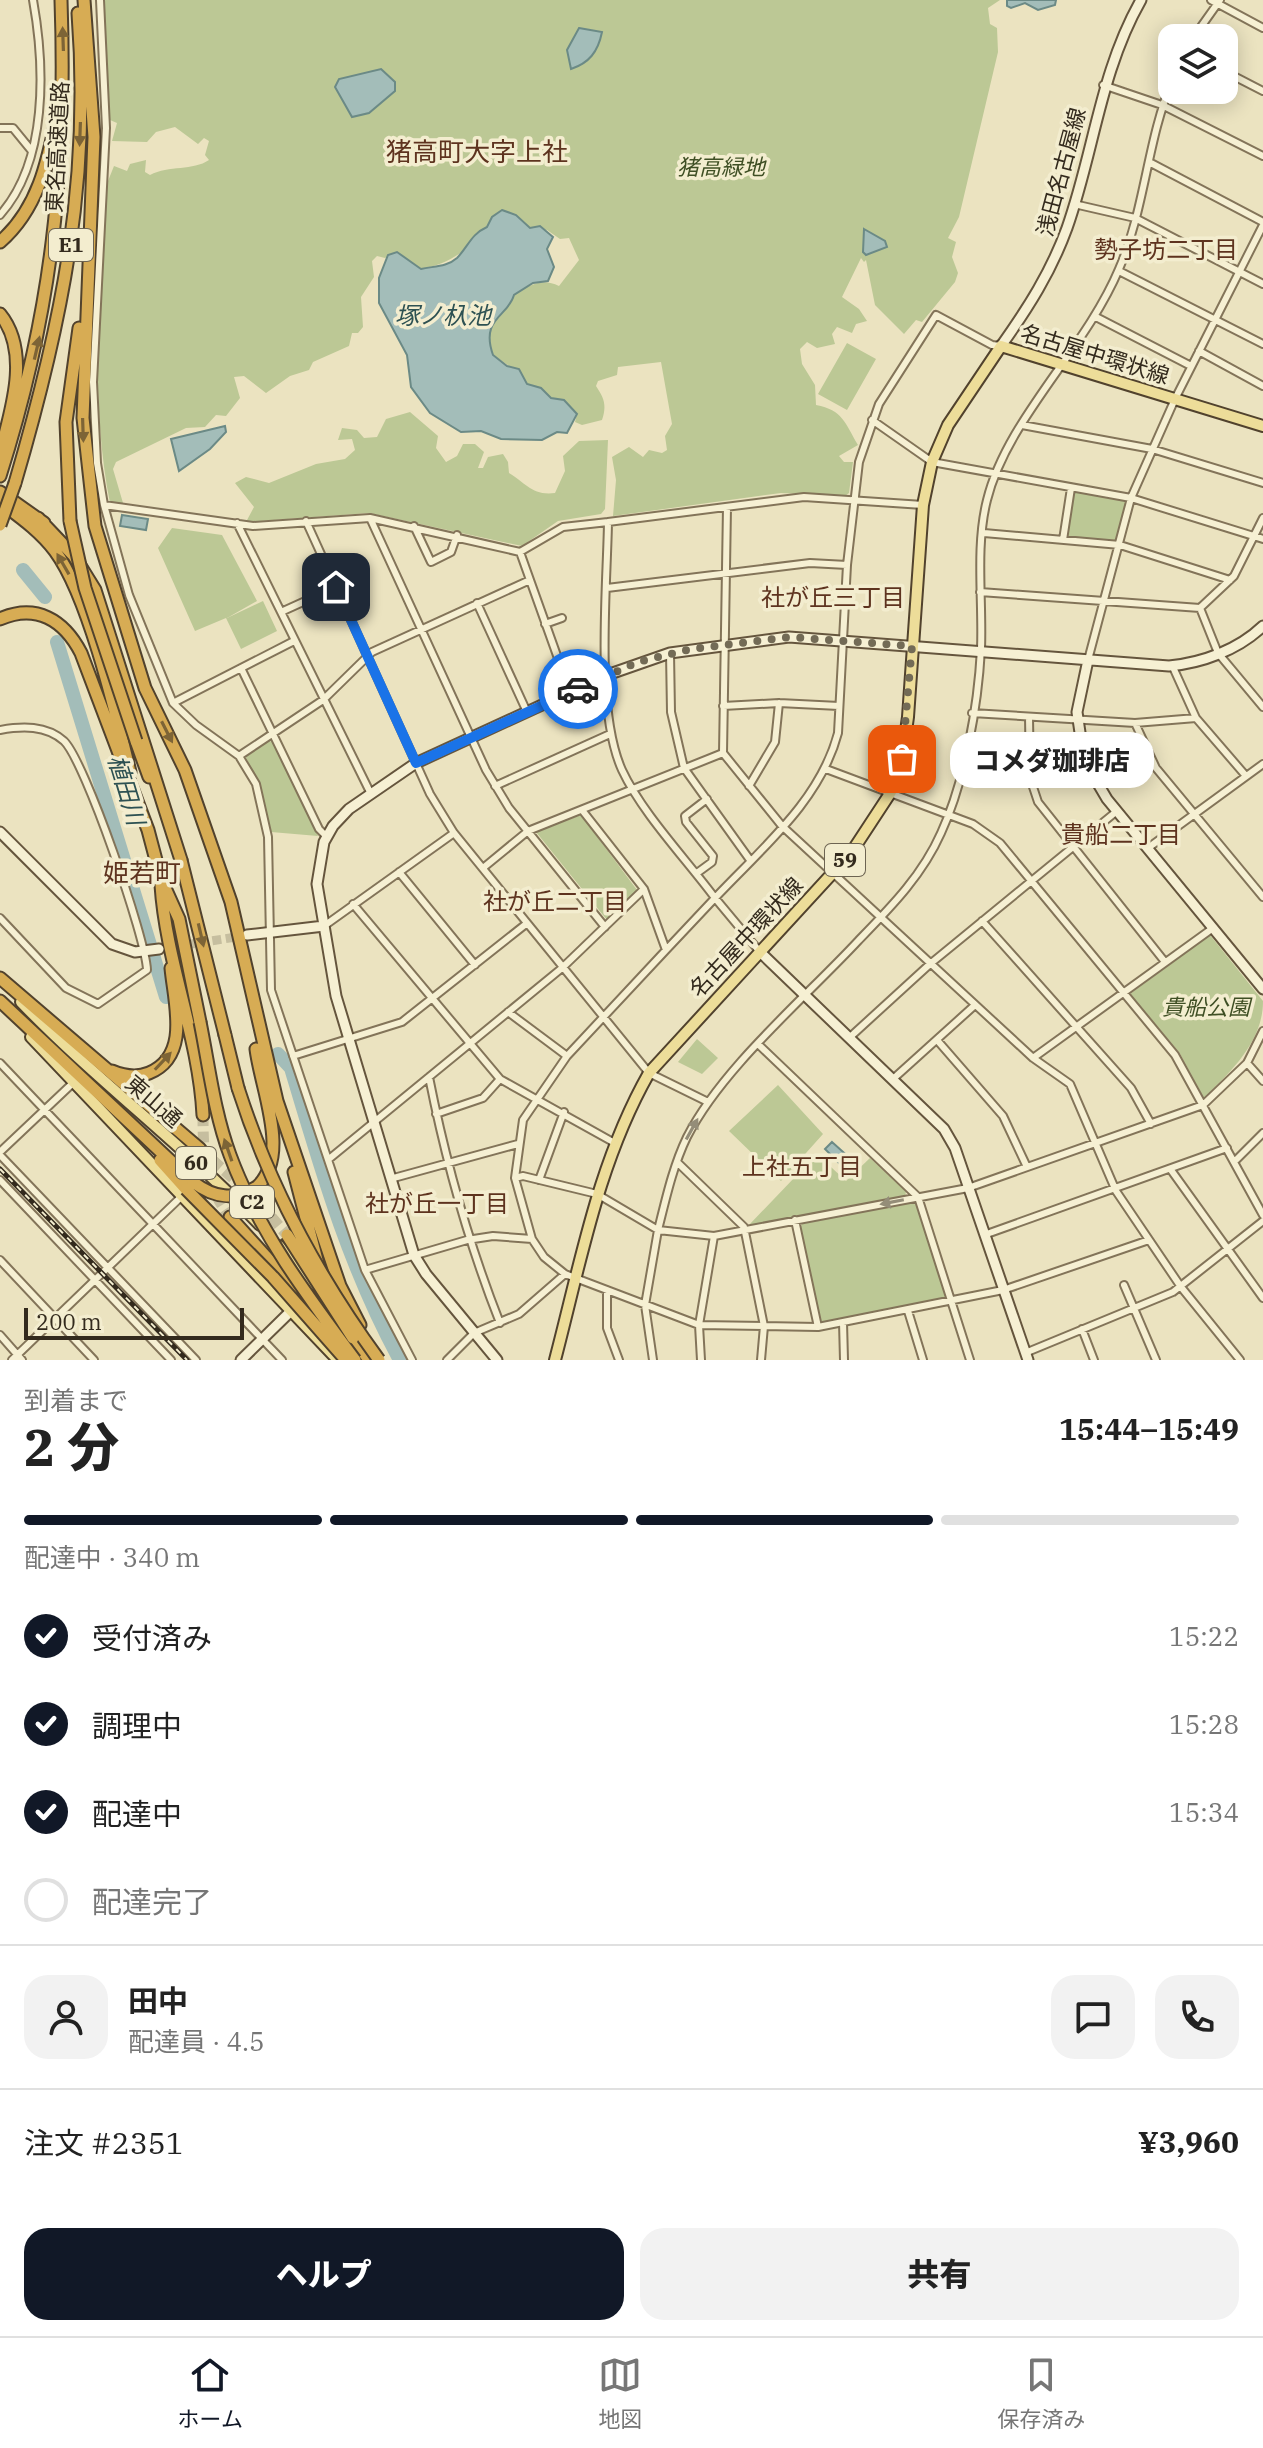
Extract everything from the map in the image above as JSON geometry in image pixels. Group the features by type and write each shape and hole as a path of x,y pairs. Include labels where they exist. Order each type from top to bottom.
{"highway":[{"name":"東名高速道路","path":"0,476 31,370 52,262 60,186 64,79 61,0"},
{"name":"東名高速道路","path":"0,525 15,483 55,339 74,219 81,93 77,0"},
{"path":"84,0 94,137 83,399 87,480 105,565 145,688"},
{"path":"0,242 25,215 37,191 64,79"},
{"path":"88,268 66,422 70,521 85,588 136,741 181,860"},
{"path":"0,314 12,334 16,366 0,453"},
{"path":"0,492 70,544 93,572 185,770 231,902 267,1069 285,1125 340,1286 379,1360"},
{"path":"0,502 47,541 70,577 117,717 135,796 161,879 177,1021 172,1051 155,1070 137,1076 116,1073 94,1060"},
{"path":"38,518 74,556 95,590 181,860"},
{"path":"0,619 22,612 41,614 57,621 70,635 81,653 117,756 135,796"},
{"name":"C2","path":"181,860 238,1088 265,1161 299,1230 379,1360"},
{"name":"C2","path":"161,879 179,919 222,1131 236,1171 287,1261 355,1360"},
{"path":"166,929 198,1063 203,1115"},
{"path":"0,979 200,1149"},
{"path":"187,1188 226,1197 242,1195 257,1187 272,1168 274,1150 259,1070 251,996"},
{"path":"0,1003 114,1109 280,1285 342,1360"},
{"path":"285,1125 298,1192 318,1257 314,1284"},
{"path":"230,1217 288,1281 342,1360"},
{"path":"287,1235 369,1360"}],"main road":[{"name":"名古屋中環状線","path":"555,1360 613,1142 649,1073 832,874 871,828 891,792 902,759 908,717 923,505 932,462 948,425 1001,346 1263,426"},
{"name":"東山通","path":"0,979 91,1072 226,1189 379,1360"},
{"name":"東山通","path":"0,1003 74,1082 187,1188 291,1311 342,1360"}],"street":[{"path":"0,215 20,184 38,113 40,74 33,0"},
{"path":"100,0 106,128 93,382 97,463 104,505 129,595 173,703 196,725 239,756 256,784 267,825 272,932 271,990 365,1270 412,1360"},
{"name":"浅田名古屋線","path":"1001,346 1036,296 1053,263 1074,204 1103,85 1141,0"},
{"path":"1202,24 1216,1 1263,28"},
{"path":"1238,78 1263,91"},
{"path":"1103,85 1162,105 1263,156"},
{"path":"653,1360 645,1305 658,1230 677,1162 708,1102 879,919 922,867 949,815 958,786 981,651 980,592 986,504 994,475 1005,449 1096,317 1119,271 1162,105"},
{"path":"0,128 13,128 31,150"},
{"path":"1149,162 1263,224 1175,399 1131,498 1088,660 1077,719 1084,760 1117,811 1263,989"},
{"path":"1074,204 1135,218 1263,284"},
{"path":"1119,271 1263,344"},
{"path":"1001,346 936,315 893,377 872,420 859,462 847,565 838,733 826,769 801,806 567,1056 539,1101 523,1120 515,1178 532,1239 544,1257 565,1274 699,1325 818,1327 908,1311 1003,1290 1149,1240"},
{"path":"1096,317 1191,366"},
{"path":"1199,351 1263,386"},
{"path":"872,420 932,462 1131,498 1263,539"},
{"path":"1022,425 1152,449 1263,483"},
{"path":"1063,540 1071,488"},
{"path":"104,505 253,526 370,518 457,535 520,552 563,527 804,497 923,505"},
{"path":"727,507 723,753 782,826 879,919 1033,1058 1070,1084 1116,1191 1181,1287 1240,1360"},
{"path":"370,518 495,786 605,927"},
{"path":"980,592 1200,608 1230,580 1263,518"},
{"path":"306,521 416,763 454,833 649,1073 708,1102"},
{"path":"608,522 607,675 610,734 633,789 760,952 944,1129 1027,1356 1181,1287 1263,1218 1175,1055 985,830 826,769"},
{"path":"237,523 371,794"},
{"path":"414,526 431,562 451,552 457,535"},
{"path":"984,533 1120,545 1230,580"},
{"path":"520,552 570,692"},
{"path":"607,588 810,563 847,565"},
{"path":"239,756 323,700 366,656 530,580"},
{"path":"281,612 336,587"},
{"path":"477,603 527,712"},
{"path":"1200,608 1218,653 1263,707"},
{"path":"545,624 562,618"},
{"path":"497,1360 414,1255 336,996 317,869 327,837 341,816 416,763 607,675 670,653 789,637 1172,665 1197,663 1263,626"},
{"path":"173,703 294,641"},
{"path":"670,653 671,712 684,768 750,860"},
{"path":"1172,665 1196,718 1246,776"},
{"path":"241,668 319,829 327,837"},
{"path":"723,706 779,703 839,706"},
{"path":"749,786 775,742 779,703"},
{"path":"972,713 1135,723 1196,718"},
{"path":"1029,717 1030,778 1038,802 1165,962"},
{"path":"1135,723 1156,768 1263,897"},
{"path":"0,730 38,728 65,742 107,834 146,951 147,970 98,1004 66,988 0,918"},
{"path":"495,786 610,734"},
{"path":"483,868 528,831 723,753"},
{"path":"1148,848 1263,764"},
{"path":"697,873 712,862 713,856 686,822 685,816 707,799"},
{"path":"582,810 644,889 666,950"},
{"path":"849,1038 930,964 1117,811"},
{"path":"247,935 324,926 454,833"},
{"path":"2,836 104,938 128,951 159,949"},
{"path":"399,872 475,965"},
{"path":"329,1159 562,968 644,889"},
{"path":"353,904 500,1079 613,1142"},
{"path":"982,921 1131,1088 1151,1124"},
{"path":"293,1056 350,1041 402,1022 526,924"},
{"path":"0,933 7,926"},
{"path":"1033,1058 1213,928"},
{"path":"893,1079 975,1005"},
{"path":"508,1012 567,1056"},
{"path":"515,1178 539,1180 597,1194 658,1230 714,1236 745,1232 968,1188 1203,1105 1247,1063 1263,1031"},
{"path":"937,1040 1003,1116 1027,1167"},
{"path":"759,1045 918,1197 970,1360"},
{"path":"0,1063 282,1360"},
{"path":"1247,1063 1263,1081"},
{"path":"429,1077 446,1164 467,1240 500,1323"},
{"path":"436,1114 483,1098 500,1079"},
{"path":"74,1082 0,1154 196,1360"},
{"path":"539,1180 564,1112"},
{"path":"1234,1162 1263,1133"},
{"path":"390,1179 518,1144"},
{"path":"984,1235 1116,1191 1227,1148"},
{"path":"677,1162 745,1232 764,1326 761,1360"},
{"path":"1171,1170 1226,1251 1263,1298"},
{"path":"0,1180 171,1360"},
{"path":"0,1335 17,1358 187,1188"},
{"path":"795,1220 818,1327"},
{"path":"365,1270 467,1240 493,1236 532,1239"},
{"path":"701,1360 699,1325 714,1236"},
{"path":"0,1260 94,1360"},
{"path":"447,1360 474,1333 519,1314 565,1274"},
{"path":"1124,1285 1156,1360"},
{"path":"607,1290 607,1328 619,1360"},
{"path":"241,1360 291,1311"},
{"path":"908,1311 923,1360"},
{"path":"843,1322 844,1360"},
{"path":"1082,1329 1094,1360"}],"green space":[{"name":"猪高緑地","path":"104,0 1000,0 988,8 990,24 997,28 998,52 959,217 948,238 956,242 952,257 958,273 955,282 922,322 916,320 904,334 875,305 866,260 864,262 861,258 842,297 859,309 867,321 856,324 852,333 837,327 832,334 835,344 817,348 807,342 800,349 802,364 815,385 816,405 838,414 858,445 839,456 844,462 853,462 849,493 845,496 781,493 613,516 616,480 612,457 629,447 643,457 649,450 662,453 667,450 665,436 672,424 661,362 618,367 617,375 598,381 596,386 603,398 604,415 602,420 582,425 575,422 577,414 563,400 551,398 527,384 515,370 493,355 489,333 514,294 541,282 559,286 579,260 569,238 560,239 547,230 530,228 519,219 495,218 462,252 433,266 421,269 397,252 385,258 377,256 372,261 374,277 361,297 363,327 358,333 352,333 349,346 313,362 309,370 290,376 266,393 244,376 234,377 240,398 226,416 216,415 205,427 186,428 116,462 113,469 123,503 110,503 98,387 104,191 114,166 127,171 130,164 146,160 145,172 150,175 196,166 209,160 205,155 209,141 204,138 198,144 175,127 156,132 147,142 112,141 117,123 110,120"},
{"path":"847,343 876,359 847,410 818,394"},
{"path":"410,412 438,436 436,448 446,462 457,456 463,444 475,444 484,452 478,468 483,468 488,457 503,454 509,473 540,493 555,493 565,471 563,456 579,441 608,440 605,509 601,514 558,521 522,546 369,513 246,522 254,507 235,483 246,477 269,483 316,464 345,459 355,450 352,439 338,440 342,428 357,430 364,438 377,437 386,419"},
{"path":"1074,492 1126,500 1116,542 1067,536"},
{"path":"172,528 222,535 257,601 227,618 263,601 277,631 241,649 226,618 195,631 158,548"},
{"path":"269,741 274,742 318,836 271,832 260,786 245,756"},
{"path":"581,815 637,890 607,920 536,832"},
{"name":"貴船公園","path":"1210,935 1263,1001 1258,1030 1244,1055 1204,1098 1179,1052 1130,994"},
{"path":"697,1039 718,1058 702,1074 678,1062"},
{"path":"778,1085 823,1134 781,1181 729,1131"},
{"path":"817,1154 846,1181 870,1158 906,1192 905,1196 748,1226"},
{"path":"911,1202 916,1205 946,1294 944,1298 824,1323 820,1320 800,1228 802,1224"}],"water":[{"path":"1007,0 1056,0 1055,5 1038,10 1025,3 1011,8 1007,6"},
{"path":"579,28 602,32 592,56 571,69 567,50"},
{"path":"381,69 395,82 395,91 369,113 352,117 335,87 339,79"},
{"name":"塚ノ杁池","path":"502,210 516,215 530,228 540,226 553,237 547,249 554,267 548,281 533,283 514,295 496,319 490,333 493,355 507,366 519,369 527,384 541,388 551,398 564,400 577,414 567,433 557,432 542,440 501,439 481,431 461,432 430,413 411,387 407,355 379,303 379,278 388,255 397,252 421,269 449,263"},
{"path":"864,229 885,241 887,247 866,255 863,252"},
{"path":"225,426 226,432 210,449 179,471 171,439"},
{"path":"122,515 148,519 146,530 120,526"},
{"path":"832,1142 852,1160 844,1168 825,1149"}],"waterway":[{"name":"植田川","path":"23,570 45,597"},
{"name":"植田川","path":"57,642 166,997"},
{"name":"植田川","path":"278,1054 291,1068 351,1253 400,1360"}],"tunnel":[{"path":"159,949 243,936"},
{"path":"203,1115 210,1181 230,1217"},
{"path":"200,1149 254,1197 287,1235"}],"railway":[{"path":"0,1169 187,1360"}],"way so far":[{"path":"578,689 638,662 691,649 789,637 912,646 902,759"}],"place":[{"name":"コメダ珈琲店","path":"902,759"}],"district":[{"name":"猪高町大字上社","path":"477,152"},
{"name":"勢子坊二丁目","path":"1166,250"},
{"name":"社が丘三丁目","path":"833,598"},
{"name":"貴船二丁目","path":"1121,835"},
{"name":"姫若町","path":"142,873"},
{"name":"社が丘二丁目","path":"555,902"},
{"name":"上社五丁目","path":"802,1167"},
{"name":"社が丘一丁目","path":"437,1204"}],"route":[{"path":"336,587 416,763 578,689"}]}
